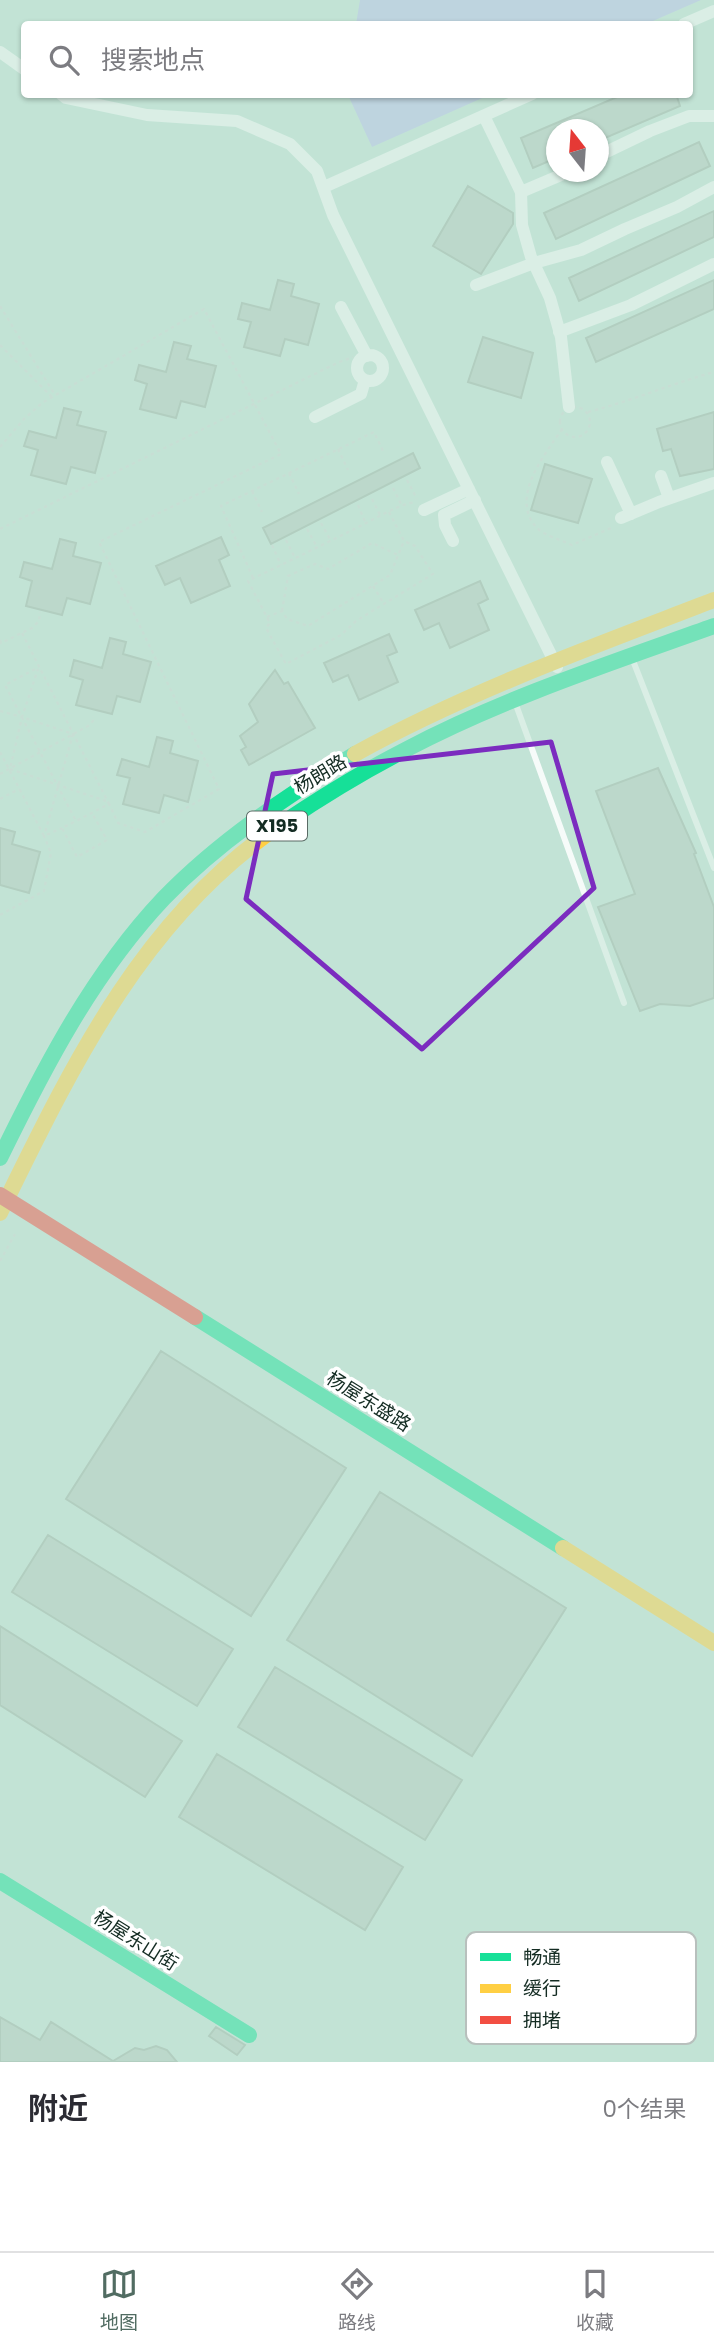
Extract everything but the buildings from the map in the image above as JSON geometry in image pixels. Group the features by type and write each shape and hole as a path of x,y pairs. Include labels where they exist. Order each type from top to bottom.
{"main road":[{"name":"杨朗路","path":"0,1158 50,1061 93,988 128,940 186,876 268,809 361,750 451,704 554,661 714,600"},
{"name":"杨朗路","path":"2,1202 65,1081 150,947 183,908 269,832 304,807 440,733 564,681 714,626"},
{"name":"杨屋东盛路","path":"2,1202 714,1643"},
{"name":"杨屋东山街","path":"0,1881 249,2035"}],"street":[{"path":"691,21 714,11"},
{"path":"0,52 21,67"},
{"path":"66,98 147,115 237,121 290,144 311,164 324,187 333,215 564,681"},
{"path":"324,187 523,98"},
{"path":"484,116 521,192 522,225 534,263 550,298 559,332 569,407"},
{"path":"609,151 689,116 714,116"},
{"path":"521,192 546,181"},
{"path":"476,285 534,263 581,250 677,207 714,187"},
{"path":"559,332 631,305 714,264"},
{"path":"341,307 365,357"},
{"path":"382,362 401,352"},
{"path":"375,356 382,362 383,370 379,377 372,381 361,377 358,369 365,357 375,356"},
{"path":"315,417 360,394 365,380"},
{"path":"607,462 626,516 714,482"},
{"path":"662,476 669,498"},
{"path":"424,510 472,494"},
{"path":"453,541 445,525 444,515 472,494"}],"lane":[{"path":"631,656 714,868"},
{"path":"514,701 624,1003"}],"path":[{"path":"0,306 54,396"},
{"path":"0,447 24,419 54,396 204,309 281,454 99,542 219,789 145,832 118,823 22,633"},
{"path":"0,345 54,396"},
{"path":"0,529 337,363 357,356 365,357"},
{"path":"588,412 590,427 584,435 574,437 565,433 559,419 569,407 579,406 588,412 634,400 714,372"},
{"path":"562,429 528,485 526,511 539,530 572,545 608,530 626,516"},
{"path":"253,578 220,506 374,432 384,453"},
{"path":"338,450 348,470"},
{"path":"289,473 299,494"},
{"path":"389,512 404,541 415,546 433,574 356,621 341,635 286,664 265,628 270,623 248,581 389,512 418,502 407,480"},
{"path":"393,488 402,506"},
{"path":"252,491 262,512"},
{"path":"372,499 381,517"},
{"path":"358,505 366,524"},
{"path":"321,523 331,541"},
{"path":"307,529 317,547"},
{"path":"286,540 295,558"},
{"path":"398,555 372,544 328,569 315,564 288,576 282,611 287,619 308,625 390,576 404,541"},
{"path":"272,545 281,565"},
{"path":"373,586 384,604"},
{"path":"267,617 282,611"},
{"path":"0,640 1,643 40,621 40,612"},
{"path":"0,687 39,667"},
{"path":"9,769 39,667"},
{"path":"5,685 76,821"},
{"path":"0,711 73,734"},
{"path":"0,774 88,726 93,721 93,716"},
{"path":"44,836 73,734"},
{"path":"0,752 51,853 44,891 0,915"},
{"path":"9,769 108,802"},
{"path":"0,799 20,789"},
{"path":"44,836 92,813 108,802"},
{"path":"62,828 77,857 107,840 92,813"},
{"path":"0,1261 15,1234"}],"highlighted area":[{"path":"551,742 594,888 422,1049 246,899 273,774"}],"shaded area":[{"path":"360,0 701,0 653,21 356,21"},
{"path":"349,98 482,98 372,147"}],"traffic: fast":[{"path":"283,823 391,757 481,713 558,682 714,626"},
{"path":"0,1158 72,1022 138,927 207,857 279,803 355,754"},
{"path":"195,1317 563,1548"},
{"path":"0,1881 249,2035"}],"traffic: slow":[{"path":"355,754 487,690 714,600"},
{"path":"0,1213 84,1050 151,949 190,903 234,860 283,823"},
{"path":"563,1548 714,1643"}],"traffic: jam":[{"path":"0,1195 195,1317"}]}
